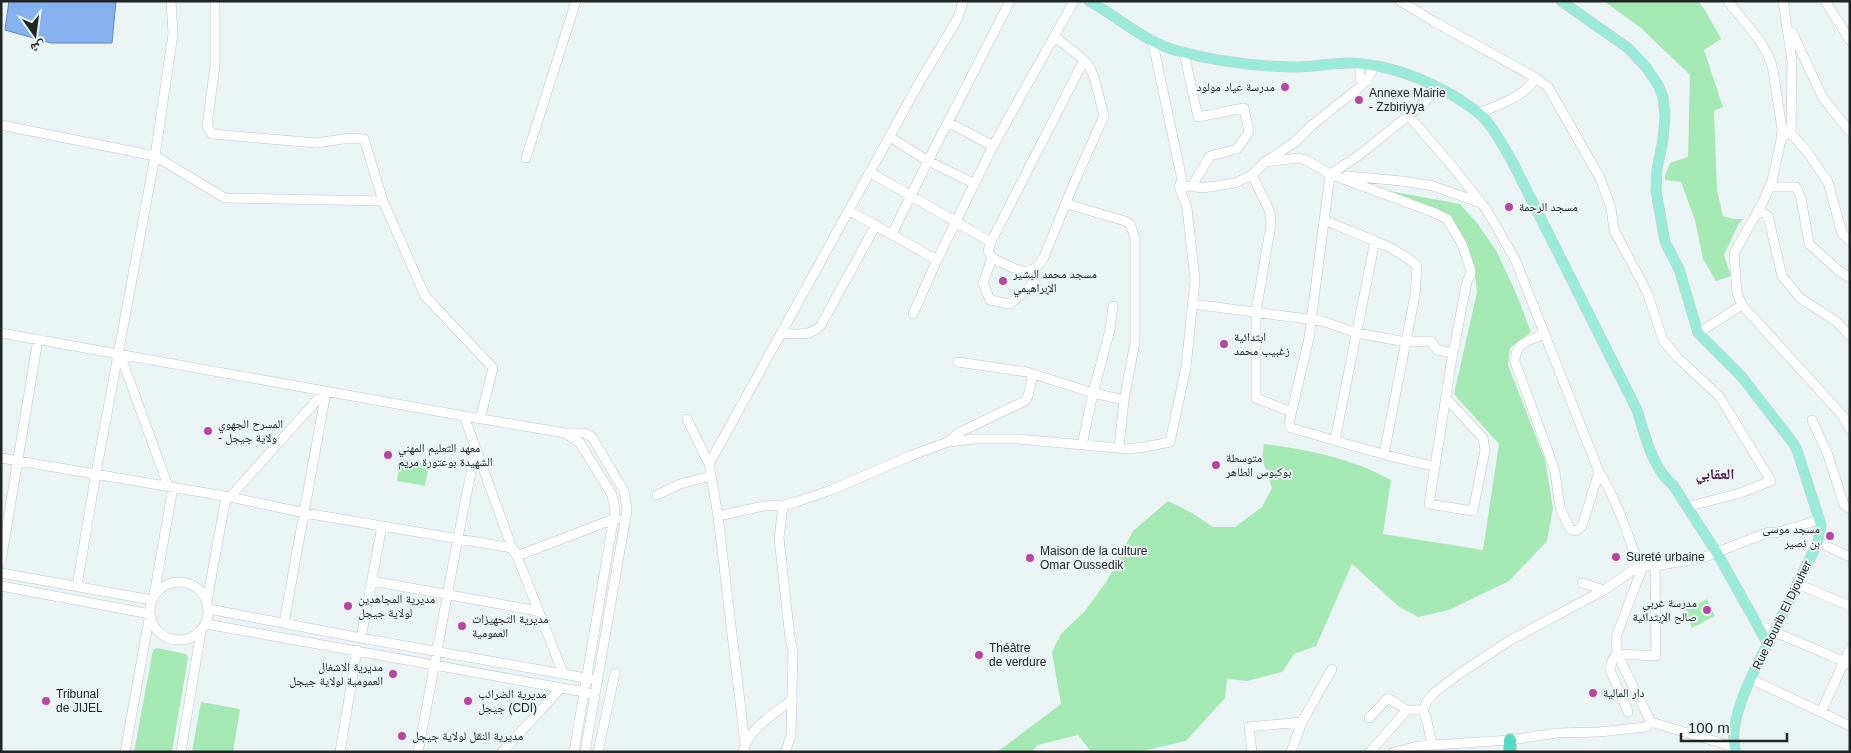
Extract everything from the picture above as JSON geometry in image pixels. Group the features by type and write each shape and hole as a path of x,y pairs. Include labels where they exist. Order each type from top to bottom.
{"main road":[{"path":"1089,1 1160,44 1184,53 1228,61 1292,67 1329,64 1374,66 1409,74 1439,87 1478,113 1495,133 1514,165 1637,410 1646,439 1660,470 1665,479 1673,486 1717,553 1768,644"},
{"name":"Rue Bourib El Djouher","path":"1560,1 1628,48 1646,67 1661,91 1665,116 1663,140 1657,169 1656,191 1665,242 1678,269 1698,333 1742,377 1793,443 1801,461 1821,525 1818,542 1750,679 1735,723 1735,749"}],"street":[{"path":"77,586 155,156 173,34 171,1"},
{"path":"215,1 215,65 207,126 212,134 316,143 350,138 364,139 382,201 425,296 493,368 480,419"},
{"path":"526,158 576,1"},
{"path":"709,464 871,174 919,83 958,18 963,1"},
{"path":"892,234 1010,1"},
{"path":"914,314 937,260 993,146 1074,1"},
{"path":"1400,1 1536,78 1548,87 1592,162 1611,208 1616,235 1647,292 1663,340 1678,358 1719,396 1771,481 1740,493 1687,507"},
{"path":"1728,1 1762,46 1772,64 1782,137 1770,187 1734,253 1736,292 1742,305 1843,416 1850,429"},
{"path":"1783,1 1792,61 1791,133 1808,153 1828,182 1842,232 1850,240"},
{"path":"1825,1 1850,40"},
{"path":"1784,16 1823,98 1850,132"},
{"path":"992,258 983,283 990,300 1010,304 1028,289 1031,274 1044,256 1104,116 1094,77 1084,60 1054,36"},
{"path":"718,516 764,506 783,505 831,490 948,442 975,439 1018,439 1119,448 1140,448 1170,442 1186,367 1195,275 1187,208 1179,187 1182,180 1152,39"},
{"path":"1184,53 1198,117 1244,108 1249,132 1237,149 1210,156 1192,186"},
{"path":"1031,274 992,258 988,251 1084,60"},
{"path":"1179,187 1192,186 1202,188 1235,183 1252,175 1265,162 1295,142 1311,126 1360,87 1363,83 1360,78 1360,64"},
{"path":"1367,81 1374,66"},
{"path":"1478,113 1513,98 1530,88 1536,78"},
{"path":"1434,466 1292,428 1288,419 1308,344 1330,174 1358,156 1424,103 1439,87"},
{"path":"1408,115 1452,166 1494,220 1515,258 1599,472 1641,566 1616,637 1617,654 1651,722 1735,749"},
{"path":"948,122 993,146"},
{"path":"1,124 155,156 225,198 382,201"},
{"path":"1782,137 1791,133"},
{"path":"890,137 928,160 975,184"},
{"path":"1265,162 1298,158 1306,160 1330,174 1447,219 1462,244 1471,270 1466,281 1453,353 1429,504 1474,510 1485,442 1446,398"},
{"path":"871,174 991,242"},
{"path":"1330,174 1424,185 1480,202"},
{"path":"1252,175 1270,212 1271,224 1256,312 1256,398 1291,412"},
{"path":"1770,187 1796,187 1801,198 1809,244 1839,272 1850,278"},
{"path":"1067,204 1125,220 1130,224 1135,238 1135,342 1124,400 1119,448"},
{"path":"1758,210 1768,216 1782,276 1800,298 1837,322 1850,336"},
{"path":"850,211 937,260"},
{"path":"1324,220 1375,240 1406,257 1417,266 1415,295 1384,454"},
{"path":"782,333 808,334 816,331 876,225"},
{"path":"1335,440 1375,240"},
{"path":"1193,304 1312,319 1357,333 1406,342 1431,341 1437,350 1453,353"},
{"path":"1698,333 1742,305"},
{"path":"1082,445 1093,393 1110,330 1113,306"},
{"path":"1,333 480,419 565,433 584,433 592,437 624,491 627,510 585,752"},
{"path":"1544,334 1520,346 1515,352 1515,362 1555,472 1560,508 1572,530 1576,531 1582,526 1599,472"},
{"path":"1,561 38,339"},
{"path":"120,354 170,487 153,599 125,752"},
{"path":"958,362 1033,374 1093,393 1124,400"},
{"path":"948,442 958,433 1025,401 1033,374"},
{"path":"181,752 228,497 325,392"},
{"path":"284,623 325,392"},
{"path":"464,416 514,552 565,674 565,689 580,708"},
{"path":"687,418 709,464 718,516 744,748"},
{"path":"1812,420 1828,455 1844,505 1850,508"},
{"path":"565,433 580,443 612,495 615,510 574,752"},
{"path":"418,752 438,652 457,539 476,449"},
{"path":"1,458 228,497 304,513 457,539 514,552 614,519 625,521"},
{"path":"657,495 680,484 711,476"},
{"path":"783,505 779,538 793,651 791,736 785,752"},
{"path":"1432,745 1428,721 1423,710 1426,701 1434,692 1509,641 1604,590 1641,566 1655,566 1702,558 1769,532 1775,533 1819,520"},
{"path":"361,638 382,526"},
{"path":"1818,542 1850,557"},
{"path":"1617,654 1656,656 1655,566"},
{"path":"1,573 153,599"},
{"path":"372,581 538,611"},
{"path":"153,599 160,589 168,584 188,583 204,595 208,605"},
{"path":"1582,583 1604,590"},
{"path":"1798,584 1850,606"},
{"path":"1,586 150,615"},
{"path":"208,605 284,623 361,638 597,680"},
{"path":"150,615 158,633 175,641 194,637 204,627"},
{"path":"1758,625 1847,663"},
{"path":"204,627 357,650 595,694"},
{"path":"340,752 357,650"},
{"path":"1821,712 1847,663 1850,650"},
{"path":"1617,654 1612,661 1610,670 1628,712"},
{"path":"1291,752 1302,722 1332,669"},
{"path":"598,752 615,673"},
{"path":"1750,679 1850,726"},
{"path":"502,752 565,689"},
{"path":"1369,718 1388,698 1406,710 1423,710"},
{"path":"744,748 752,732 793,699"},
{"path":"592,708 607,710"},
{"path":"1370,752 1406,710"},
{"path":"1252,752 1249,727 1302,722"},
{"path":"1394,752 1418,746 1432,745 1510,746 1557,733 1599,732 1646,727 1651,722"}],"green space":[{"path":"1604,1 1698,1 1721,39 1704,50 1723,107 1714,111 1717,190 1723,216 1743,219 1738,225 1724,255 1731,276 1716,281 1703,259 1695,220 1681,182 1665,180 1670,163 1688,157 1690,75 1641,28"},
{"path":"1379,189 1460,204 1477,223 1496,250 1516,293 1531,332 1510,348 1508,365 1545,460 1553,508 1547,541 1509,581 1449,610 1418,617 1398,606 1352,564 1316,646 1294,654 1282,672 1247,681 1227,679 1225,698 1186,741 1138,752 1091,752 1078,735 1038,745 1031,752 997,752 1061,704 1052,652 1061,634 1084,612 1107,581 1133,531 1168,501 1192,513 1213,527 1235,527 1262,507 1272,488 1262,459 1264,444 1329,456 1361,466 1391,480 1383,534 1483,550 1499,444 1454,394 1477,292 1474,267 1452,216"},
{"path":"400,459 429,464 425,486 397,481"},
{"path":"1707,599 1715,616 1692,628 1684,611"},
{"path":"157,648 186,654 188,658 172,752 134,752 153,650"},
{"path":"201,702 240,709 233,752 192,752"}],"water":[{"path":"9,1 116,1 112,43 51,43 5,30"}],"place":[{"name":"مدرسة عياد مولود","path":"1285,87"},
{"name":"Annexe Mairie - Zzbiriyya","path":"1359,100"},
{"name":"مسجد الرحمة","path":"1509,207"},
{"name":"مسجد محمد البشير الإبراهيمي","path":"1003,281"},
{"name":"ابتدائية زغبيب محمد","path":"1224,344"},
{"name":"المسرح الجهوي - ولاية جيجل","path":"208,431"},
{"name":"معهد التعليم المهني الشهيدة بوعتورة مريم","path":"388,455"},
{"name":"متوسطة بوكبوس الطاهر","path":"1216,465"},
{"name":"مسجد موسى بن نصير","path":"1830,536"},
{"name":"Sureté urbaine","path":"1616,557"},
{"name":"Maison de la culture Omar Oussedik","path":"1030,558"},
{"name":"مديرية المجاهدين لولاية جيجل","path":"348,606"},
{"name":"مدرسة غربي صالح الإبتدائية","path":"1707,610"},
{"name":"مديرية التجهيزات العمومية","path":"462,626"},
{"name":"Théâtre de verdure","path":"979,655"},
{"name":"مديرية الاشغال العمومية لولاية جيجل","path":"393,674"},
{"name":"دار المالية","path":"1593,693"},
{"name":"Tribunal de JIJEL","path":"46,701"},
{"name":"مديرية الضرائب جيجل (CDI)","path":"468,701"},
{"name":"مديرية النقل لولاية جيجل","path":"402,736"}],"district":[{"name":"العقابي","path":"1715,473"}]}
